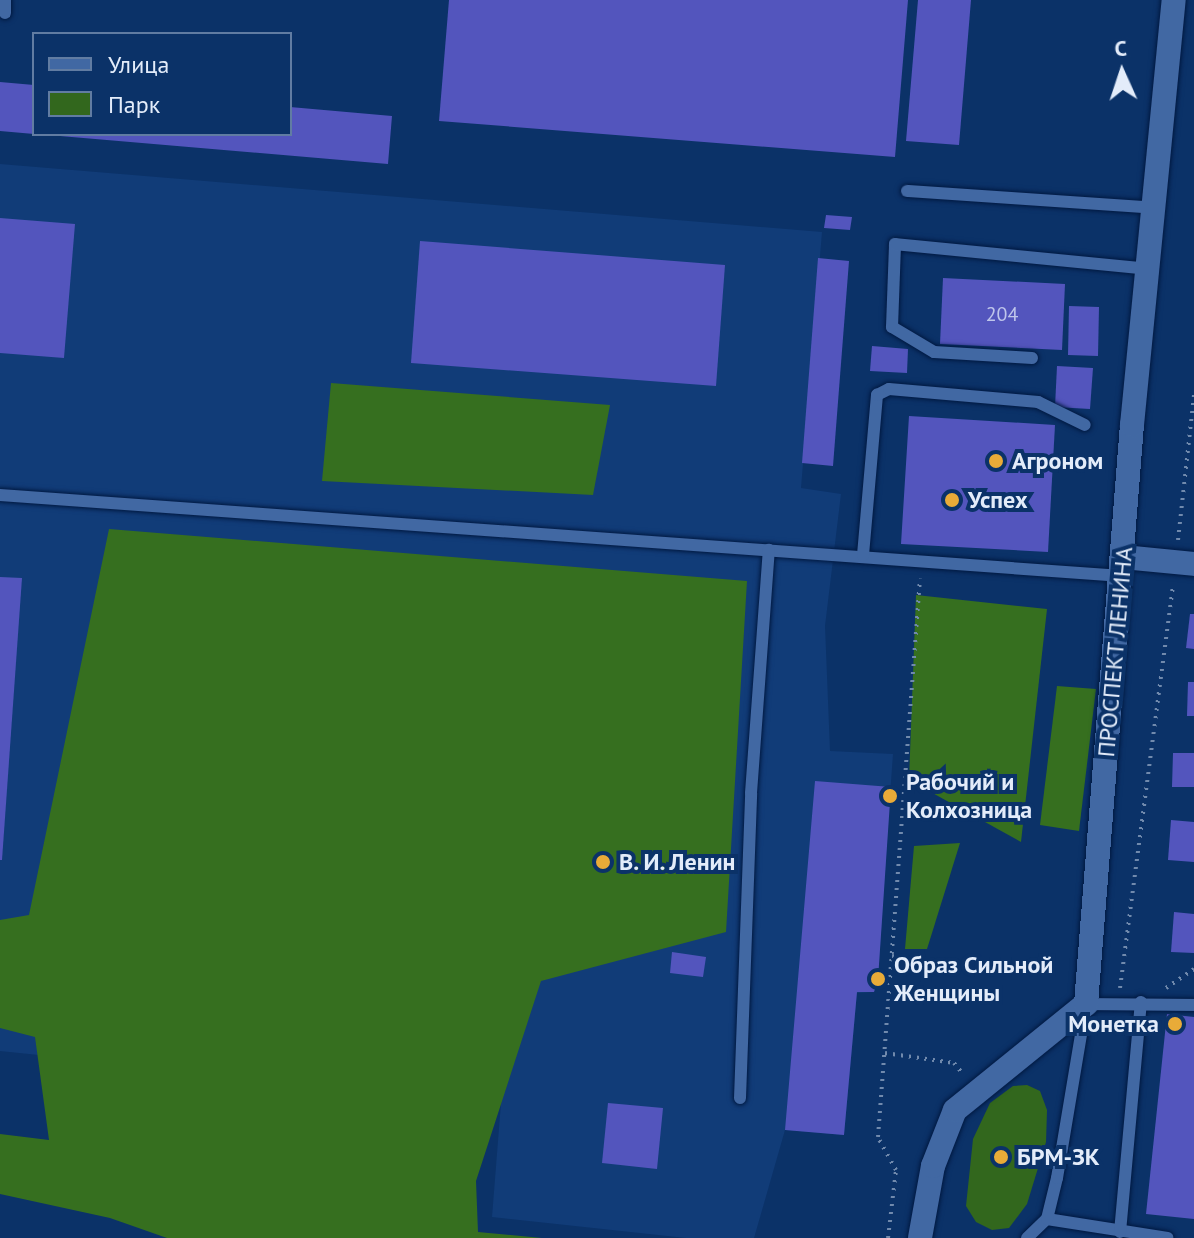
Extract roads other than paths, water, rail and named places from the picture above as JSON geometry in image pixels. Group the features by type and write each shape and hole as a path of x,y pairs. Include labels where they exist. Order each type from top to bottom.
{"street":[{"name":"ПРОСПЕКТ ЛЕНИНА","path":"1086,1004 1174,0"},
{"path":"1123,566 1185,563"},
{"path":"920,1238 933,1166 955,1110 1086,1004"}],"lane":[{"path":"907,191 1155,208"},
{"path":"1032,358 934,352 892,327 895,244 1149,269"},
{"path":"863,555 877,395 889,389 1038,402 1085,425"},
{"path":"0,495 921,560 1123,566"},
{"path":"740,1098 751,793 769,550"},
{"path":"1120,1232 1141,1002"},
{"path":"1027,1238 1047,1219 1069,1125 1086,1004 1141,1002 1194,1005"},
{"path":"1047,1219 1168,1238"}],"place":[{"name":"Агроном","path":"996,461"},
{"name":"Успех","path":"952,500"},
{"name":"Рабочий и Колхозница","path":"890,796"},
{"name":"В. И. Ленин","path":"603,862"},
{"name":"Образ Сильной Женщины","path":"878,979"},
{"name":"Монетка","path":"1175,1024"},
{"name":"БРМ-ЗК","path":"1001,1157"}]}
